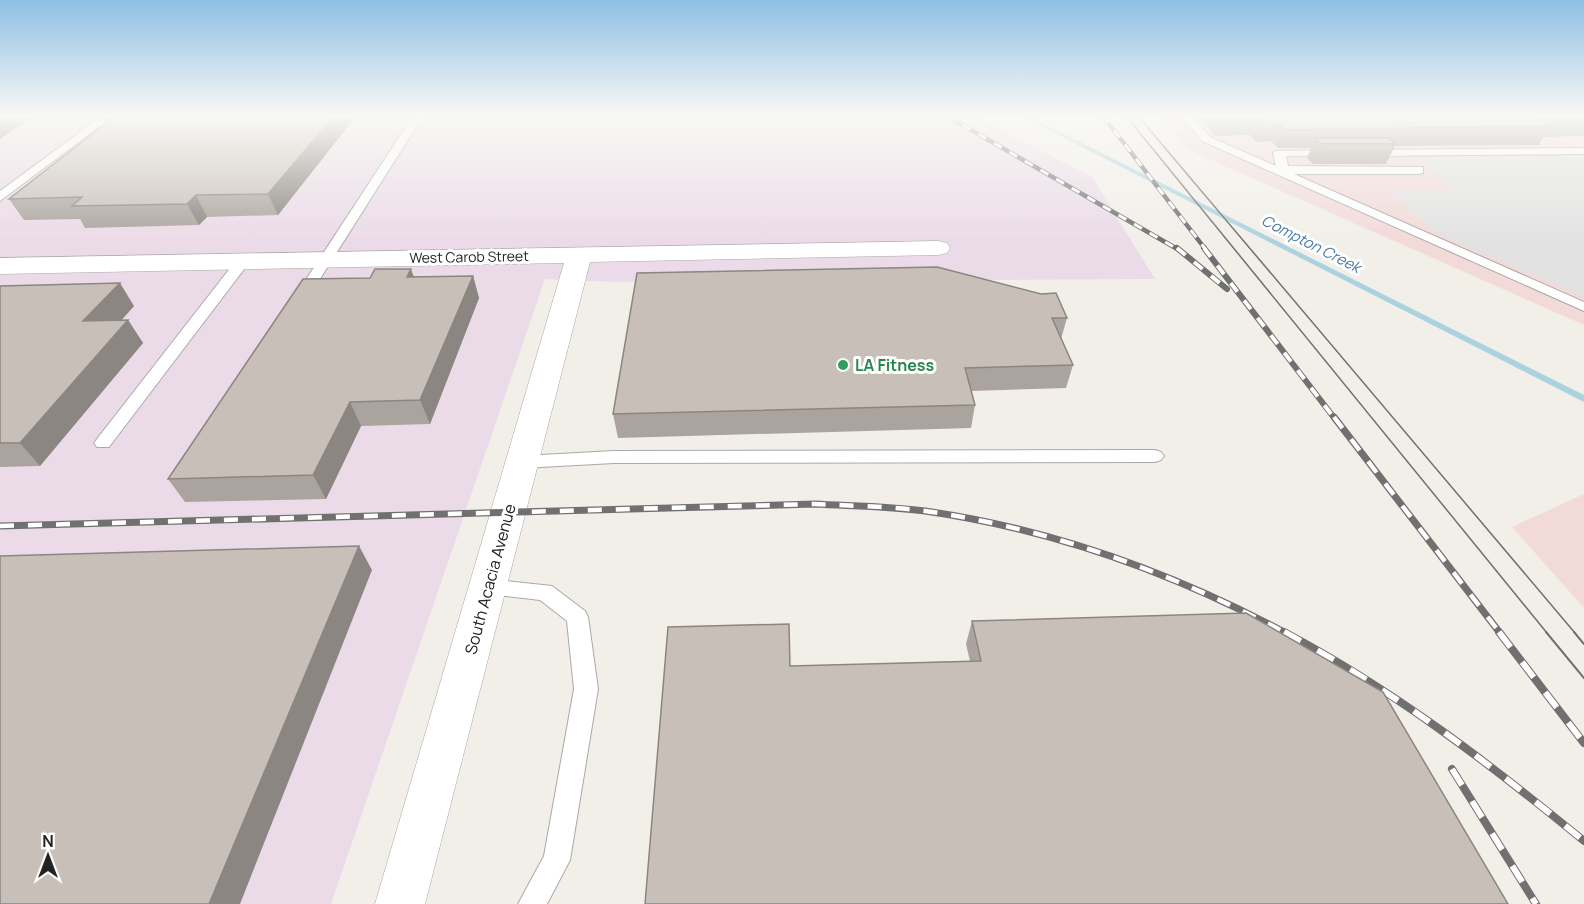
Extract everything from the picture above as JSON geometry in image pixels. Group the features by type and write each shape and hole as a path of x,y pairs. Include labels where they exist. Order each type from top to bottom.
{"street":[{"name":"West Carob Street","path":"0,266 938,248"},
{"name":"South Acacia Avenue","path":"400,904 579,255"}],"lane":[{"path":"0,197 52,158"},
{"path":"286,318 390,158"},
{"path":"1251,158 1584,307"},
{"path":"1280,158 1284,172"},
{"path":"1284,172 1419,170"},
{"path":"103,443 243,261"},
{"path":"522,462 614,457 1155,456"},
{"path":"488,587 544,592 577,617 586,689 557,860 532,904"}],"shaded area":[{"path":"0,158 1056,158 1092,177 1155,279 616,282 545,279 331,904 0,904"},
{"path":"1207,158 1584,158 1584,325"},
{"path":"1418,158 1584,158 1584,297 1434,232 1387,189 1452,189"},
{"path":"1584,494 1584,608 1512,527"}],"building":[{"path":"61,158 298,158 268,194 196,195 187,204 72,206 82,197 9,199"},
{"name":"LA Fitness","path":"937,267 1041,294 1056,293 1067,318 1052,318 1073,365 965,368 975,405 613,414 637,273"},
{"path":"375,269 411,269 407,277 473,276 420,400 350,402 313,475 168,479 303,279 370,278"},
{"path":"120,283 83,321 128,320 20,443 0,443 0,286"},
{"path":"359,546 209,904 0,904 0,556"},
{"path":"1246,613 1383,692 1508,904 645,904 668,627 789,624 790,666 981,661 972,621"}],"waterway":[{"name":"Compton Creek","path":"1107,158 1584,399"}],"tram line":[{"path":"1160,158 1547,633"},
{"path":"1174,158 1575,633"},
{"path":"1546,632 1584,678"},
{"path":"1574,632 1584,644"}],"railway":[{"path":"1020,158 1179,250"},
{"path":"1135,158 1206,250"},
{"path":"1177,248 1227,289"},
{"path":"1204,248 1335,419"},
{"path":"1334,417 1500,633"},
{"path":"0,526 815,504 898,508 972,519 1019,529 1111,556 1200,591 1286,633"},
{"path":"1284,632 1363,678 1439,729 1512,783 1584,841"},
{"path":"1499,632 1584,743"},
{"path":"1452,769 1536,904"}],"place":[{"name":"LA Fitness","path":"843,365"}]}
